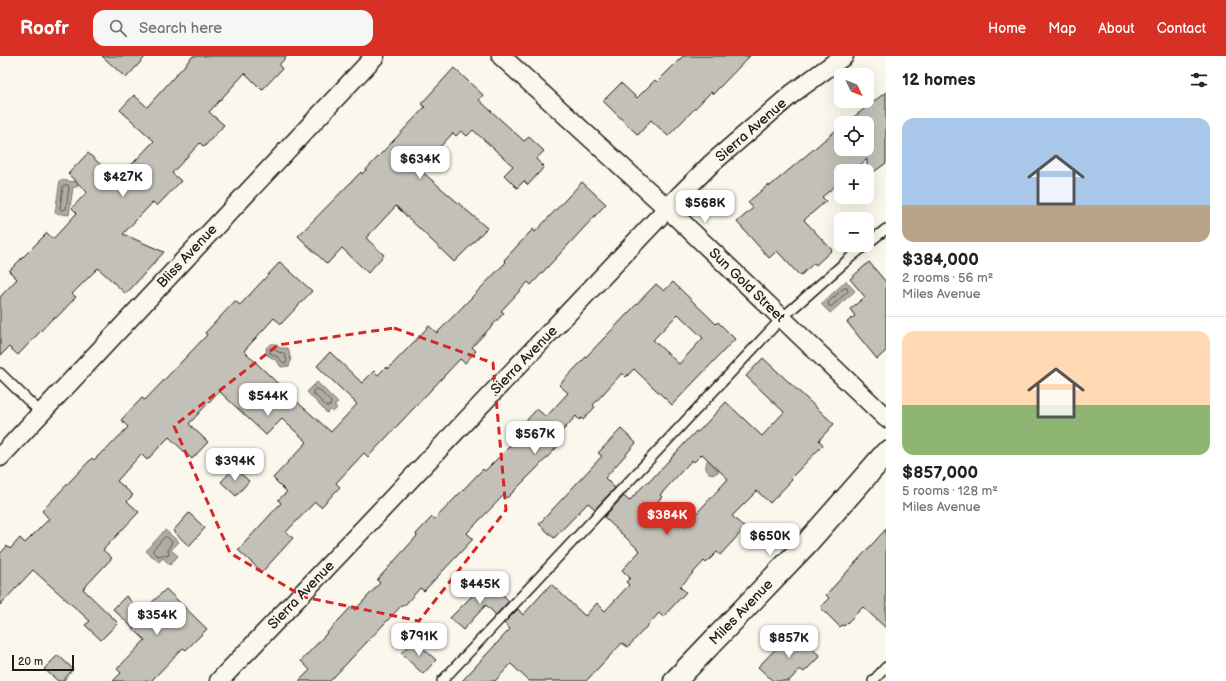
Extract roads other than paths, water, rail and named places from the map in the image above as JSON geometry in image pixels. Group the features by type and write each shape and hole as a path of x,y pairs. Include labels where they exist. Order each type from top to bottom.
{"street":[{"name":"Bliss Avenue","path":"0,457 375,56"},
{"name":"Sun Gold Street","path":"501,56 668,209 886,418"},
{"name":"Sierra Avenue","path":"219,681 680,195 717,159 793,93 844,56"},
{"name":"Miles Avenue","path":"675,681 807,543 886,453"}],"lane":[{"path":"874,238 886,229"},
{"path":"442,681 782,318 857,252"},
{"path":"0,373 41,413"},
{"path":"873,681 886,667"}],"water":[{"path":"60,180 76,182 78,184 77,187 73,187 69,215 55,213"},
{"path":"846,281 855,291 830,313 821,304"},
{"path":"271,344 276,344 280,348 288,348 291,361 289,366 281,367 277,361 267,355 266,348"},
{"path":"317,382 338,403 334,406 337,408 333,412 330,410 327,413 307,392"},
{"path":"709,456 720,467 718,472 714,474 709,473 706,469"},
{"path":"165,530 179,542 171,550 178,556 170,565 163,558 159,562 146,551"}]}
